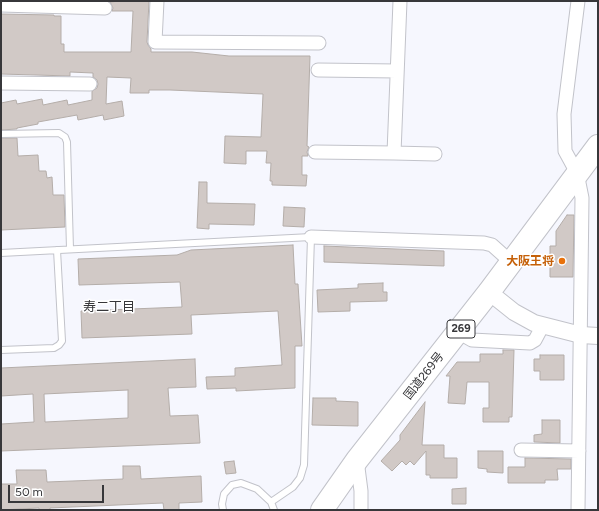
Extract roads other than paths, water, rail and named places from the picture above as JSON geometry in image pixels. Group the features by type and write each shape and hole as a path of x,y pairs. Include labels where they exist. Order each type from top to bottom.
{"highway":[{"name":"国道269号","path":"322,510 357,460 489,292 598,146"}],"street":[{"path":"157,1 155,42 319,44"},
{"path":"394,153 400,1"},
{"path":"578,1 564,114 565,150 577,173 582,198 578,510"},
{"path":"1,5 105,8"},
{"path":"318,70 397,71"},
{"path":"1,83 90,84"},
{"path":"315,152 435,154"},
{"path":"311,237 484,243 492,245 511,262"},
{"path":"489,292 514,312 534,323 581,335 598,336"},
{"path":"458,332 472,340 530,342 535,340 543,325"},
{"path":"521,450 579,451"},
{"path":"357,460 361,491 361,510"}],"lane":[{"path":"1,134 59,133 65,136 67,142 70,249"},
{"path":"1,253 311,237 304,465 300,478 293,487 271,502"},
{"path":"1,350 54,348 62,341 57,250"},
{"path":"223,510 222,504 224,494 232,485 241,483 257,489 271,502 274,510"}],"place":[{"name":"大阪王将","path":"562,261"}],"district":[{"name":"寿二丁目","path":"109,307"}]}
